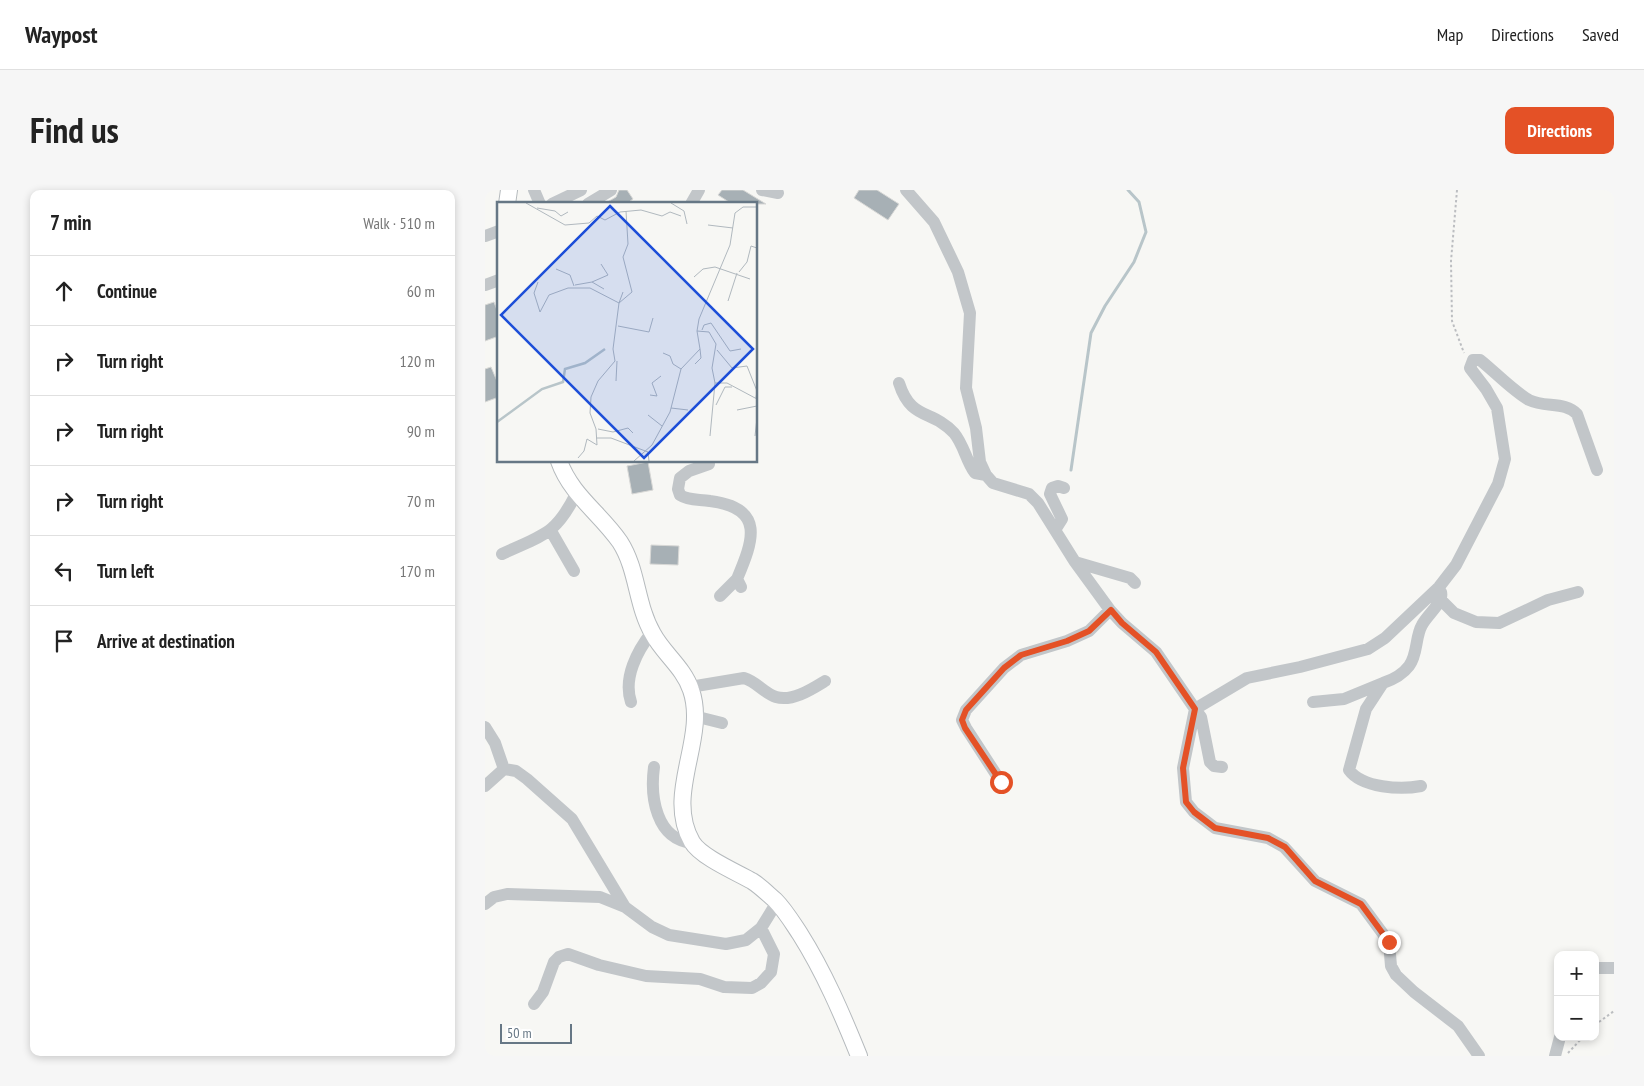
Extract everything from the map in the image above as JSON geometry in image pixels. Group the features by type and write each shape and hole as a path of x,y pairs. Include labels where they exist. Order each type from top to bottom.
{"main road":[{"path":"559,462 564,475 577,494 610,530 628,556 634,571 638,598 652,632 663,650 683,673 690,687 694,701 695,716 682,800 685,825 693,843 717,862 753,882 777,902 815,959 859,1056"}],"street":[{"path":"534,190 539,202"},
{"path":"556,202 581,190"},
{"path":"591,202 611,190"},
{"path":"762,190 778,192"},
{"path":"906,190 934,222 958,272 970,313 966,388 976,428 980,462 986,474 993,483 1029,494 1039,503 1075,562 1111,610 1122,623 1156,652 1201,717 1209,762 1214,766 1222,767"},
{"path":"485,236 497,232"},
{"path":"485,285 497,281"},
{"path":"1313,702 1344,700 1392,679 1408,667 1413,659 1422,625 1498,484 1505,459 1497,408 1470,364 1473,360 1480,360 1529,400 1548,406 1566,406 1574,410 1597,470"},
{"path":"899,383 908,404 953,432 963,446 975,474 986,474"},
{"path":"709,464 689,471 679,478 678,488 680,495 686,499 726,504 745,516 750,522 752,535 750,549 739,583 720,596"},
{"path":"1055,530 1062,519 1050,494 1052,488 1058,486 1064,488"},
{"path":"502,554 551,532 559,523 577,494"},
{"path":"551,532 574,570"},
{"path":"1075,562 1130,578 1135,583"},
{"path":"1440,593 1454,613 1477,622 1499,623 1548,600 1578,592"},
{"path":"1440,593 1385,638 1368,649 1300,667 1247,678 1195,709 1183,768 1186,802 1194,812 1215,828 1268,838 1285,847 1315,881 1361,904 1389,942 1391,966 1396,976 1413,992 1458,1026 1479,1056"},
{"path":"1001,782 965,728 962,720 966,710 1004,668 1021,655 1067,641 1089,631 1111,610"},
{"path":"631,702 628,692 631,675 641,646 652,632"},
{"path":"690,687 721,680 744,678 752,680 776,696 786,697 807,692 825,681"},
{"path":"1383,683 1367,708 1349,770 1353,776 1373,784 1408,788 1421,786"},
{"path":"695,716 722,723"},
{"path":"485,727 495,743 504,769"},
{"path":"654,767 652,794 656,813 671,833 681,842 693,843"},
{"path":"485,786 504,769"},
{"path":"504,769 515,771 572,818 625,907"},
{"path":"485,904 493,897 507,894 600,897 625,907 652,927 669,936 726,944 747,940 761,928 777,902"},
{"path":"534,1004 543,992 554,962 559,957 568,954 599,965 646,976 700,979 724,987 752,988 761,983 771,972 774,954 761,928"},
{"path":"1599,968 1614,968"},
{"path":"1555,1056 1559,1041"}],"path":[{"path":"1457,190 1451,261 1452,321 1461,348 1470,364"},
{"path":"1599,1022 1614,1011"},
{"path":"1565,1056 1579,1041"}],"building":[{"path":"619,190 627,190 633,199 629,202 607,202 616,197"},
{"path":"722,190 743,190 766,204 757,204 757,202 729,202 718,195"},
{"path":"859,190 877,190 899,204 888,220 854,198"},
{"path":"494,302 497,310 497,337 485,341 485,305"},
{"path":"491,367 497,381 497,398 485,402 485,369"},
{"path":"648,462 653,490 632,494 627,466"},
{"path":"651,545 679,546 678,565 650,564"}],"waterway":[{"path":"1071,470 1091,333 1105,306 1134,262 1146,232 1139,202 1128,190"}],"route":[{"path":"1001,782 965,728 962,720 963,714 1004,668 1021,655 1067,641 1089,631 1104,619 1111,610 1122,623 1156,652 1195,709 1191,720 1183,768 1186,802 1194,812 1215,828 1268,838 1285,847 1315,881 1354,898 1361,904 1385,934 1389,942"}]}
